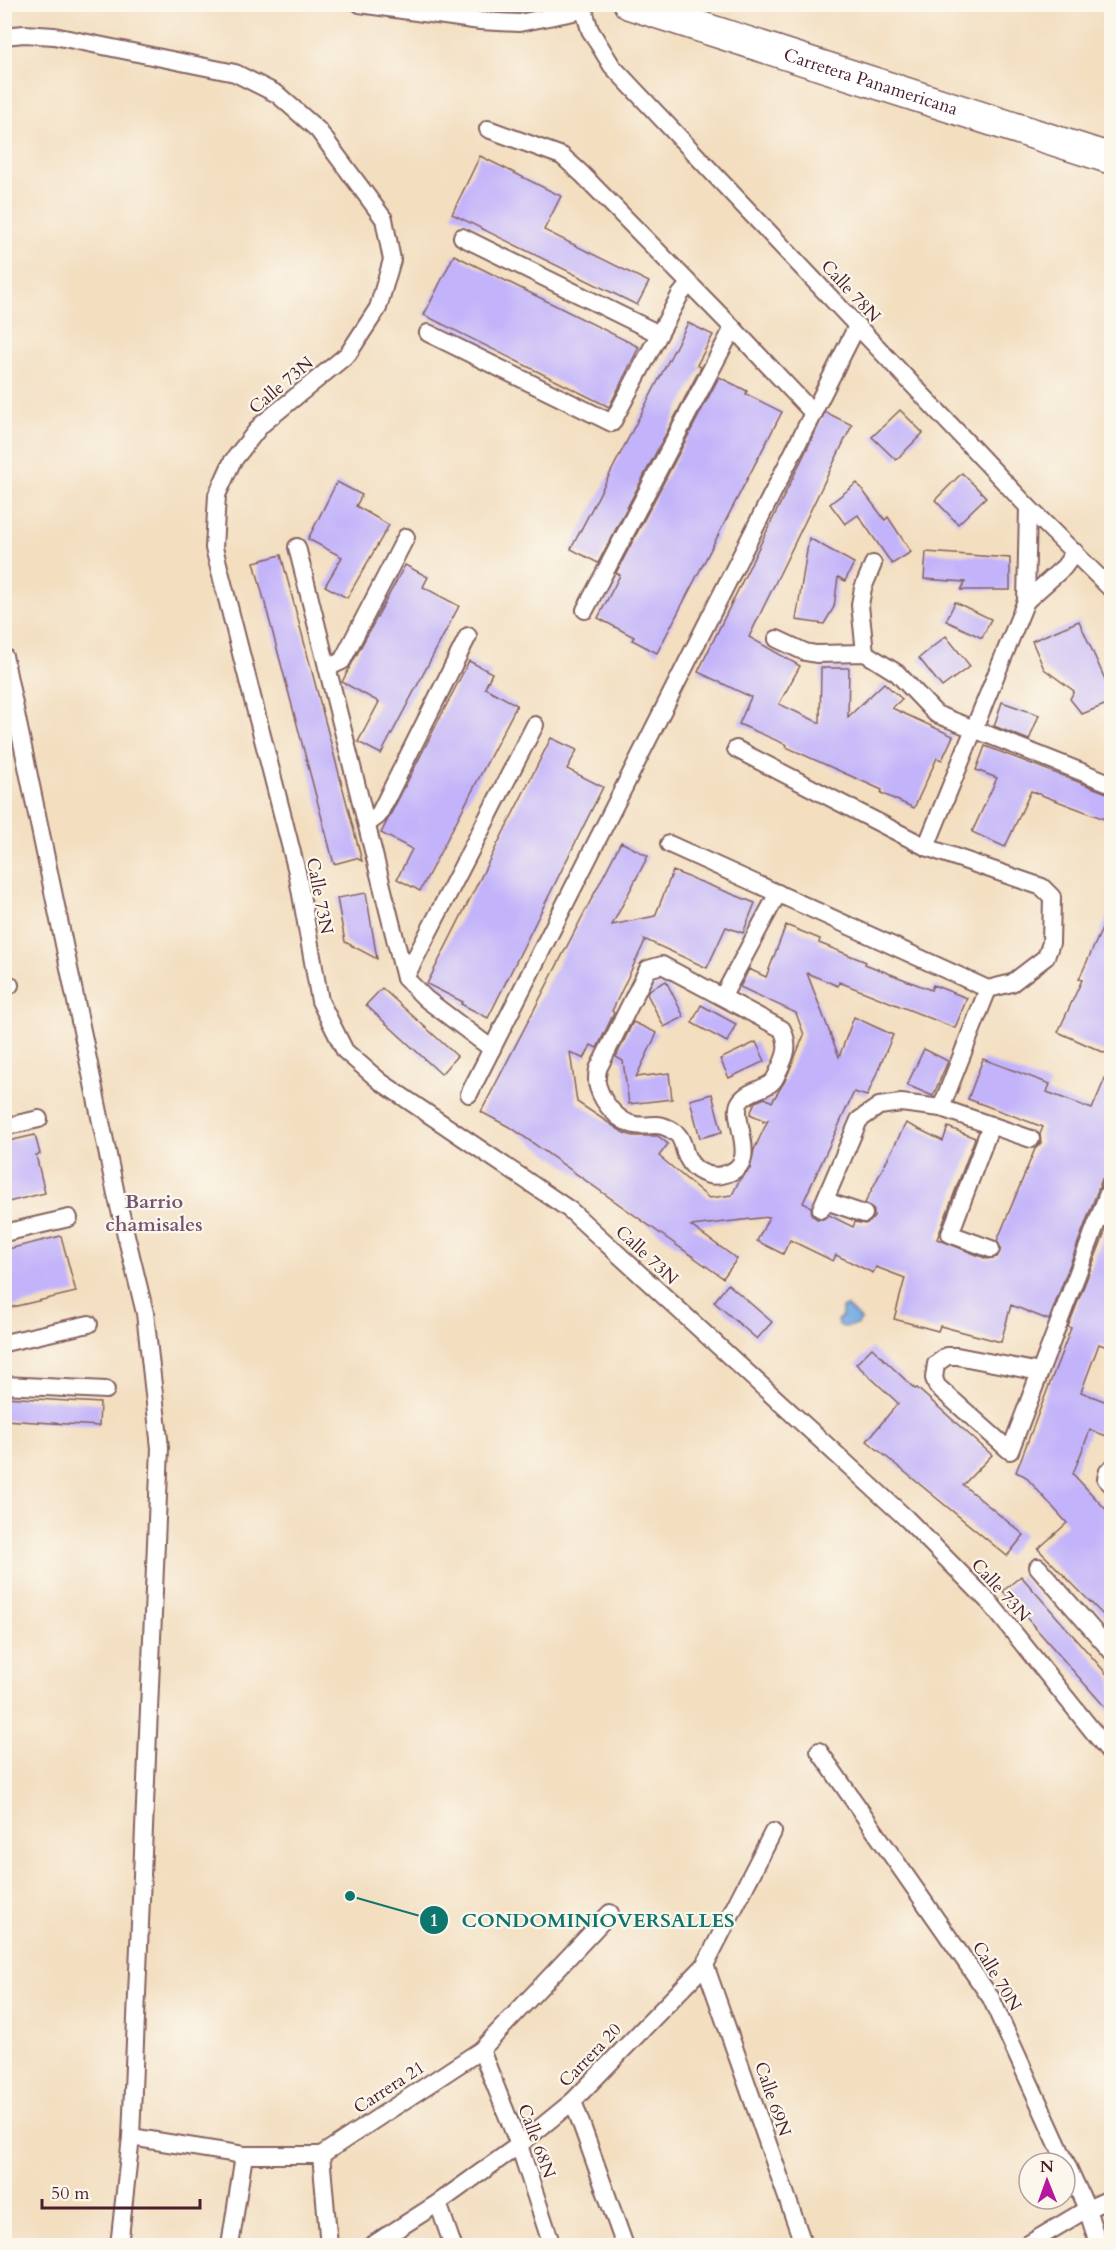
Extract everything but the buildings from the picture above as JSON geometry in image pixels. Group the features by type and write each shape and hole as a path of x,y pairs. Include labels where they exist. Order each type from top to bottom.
{"highway":[{"name":"Carretera Panamericana","path":"629,4 1112,159"}],"street":[{"path":"360,4 480,21 519,23 583,7"},
{"name":"Calle 78N","path":"583,7 590,30 612,66 1028,507 1112,590"},
{"name":"Calle 73N","path":"4,36 24,34 54,36 235,73 277,94 318,130 384,219 392,260 378,308 348,354 261,425 232,462 217,495 214,538 214,548 297,872 320,1001 345,1052 381,1082 570,1210 588,1226 907,1519 990,1603 1112,1755"},
{"path":"488,129 562,156 734,328 814,414"},
{"path":"462,237 659,334"},
{"path":"428,333 612,423 680,295 689,284"},
{"path":"468,1094 857,326"},
{"path":"585,610 734,328"},
{"path":"926,847 1026,601 1028,507"},
{"path":"327,668 342,661 406,537"},
{"path":"297,547 405,978 426,999 492,1049"},
{"path":"1026,601 1064,567 1075,552"},
{"path":"865,653 860,605 863,588 873,564"},
{"path":"367,824 378,816 468,636"},
{"path":"777,639 805,652 816,654 865,653 897,673 936,714 1112,784"},
{"path":"4,656 116,1194 145,1313 160,1448 132,2137 122,2245"},
{"path":"405,978 535,725"},
{"path":"669,844 988,989 1012,983 1046,957 1051,943 1052,897 1042,887 926,847 736,749"},
{"path":"723,996 778,894"},
{"path":"662,965 723,996 782,1029 787,1039 787,1054 773,1082 745,1096 739,1102 737,1112 744,1140 743,1158 735,1171 720,1176 702,1174 688,1160 680,1136 660,1124 635,1125 623,1121 606,1103 597,1086 598,1069 648,969 662,965"},
{"path":"941,1108 988,989"},
{"path":"864,1214 823,1205 859,1120 879,1106 901,1103 941,1108 1031,1139"},
{"path":"4,1127 39,1119"},
{"path":"991,1125 950,1234 991,1248"},
{"path":"1040,1372 947,1356 936,1364 934,1378 937,1386 1010,1451 1112,1183"},
{"path":"4,1233 69,1218"},
{"path":"4,1343 88,1324"},
{"path":"4,1385 106,1390"},
{"path":"1112,1468 1108,1470 1106,1479 1112,1485"},
{"path":"1038,1567 1112,1652"},
{"name":"Calle 70N","path":"819,1751 992,1998 1088,2209 1099,2246"},
{"name":"Carrera 20","path":"371,2246 438,2203 519,2145 573,2101 705,1965 773,1832"},
{"name":"Carrera 21","path":"321,2155 481,2050 610,1913"},
{"name":"Calle 69N","path":"705,1965 804,2246"},
{"name":"Calle 68N","path":"481,2050 519,2145 552,2246"},
{"path":"573,2101 625,2246"},
{"path":"132,2137 244,2155 321,2155 329,2246"},
{"path":"230,2246 244,2155"},
{"path":"1025,2246 1088,2209 1112,2198"},
{"path":"438,2203 453,2246"}],"water":[{"path":"846,1306 861,1320 858,1325 843,1327 838,1325 837,1320 842,1317 842,1308"}],"place":[{"name":"CONDOMINIOVERSALLES","path":"350,1896"}],"district":[{"name":"Barrio chamisales","path":"154,1212"}]}
